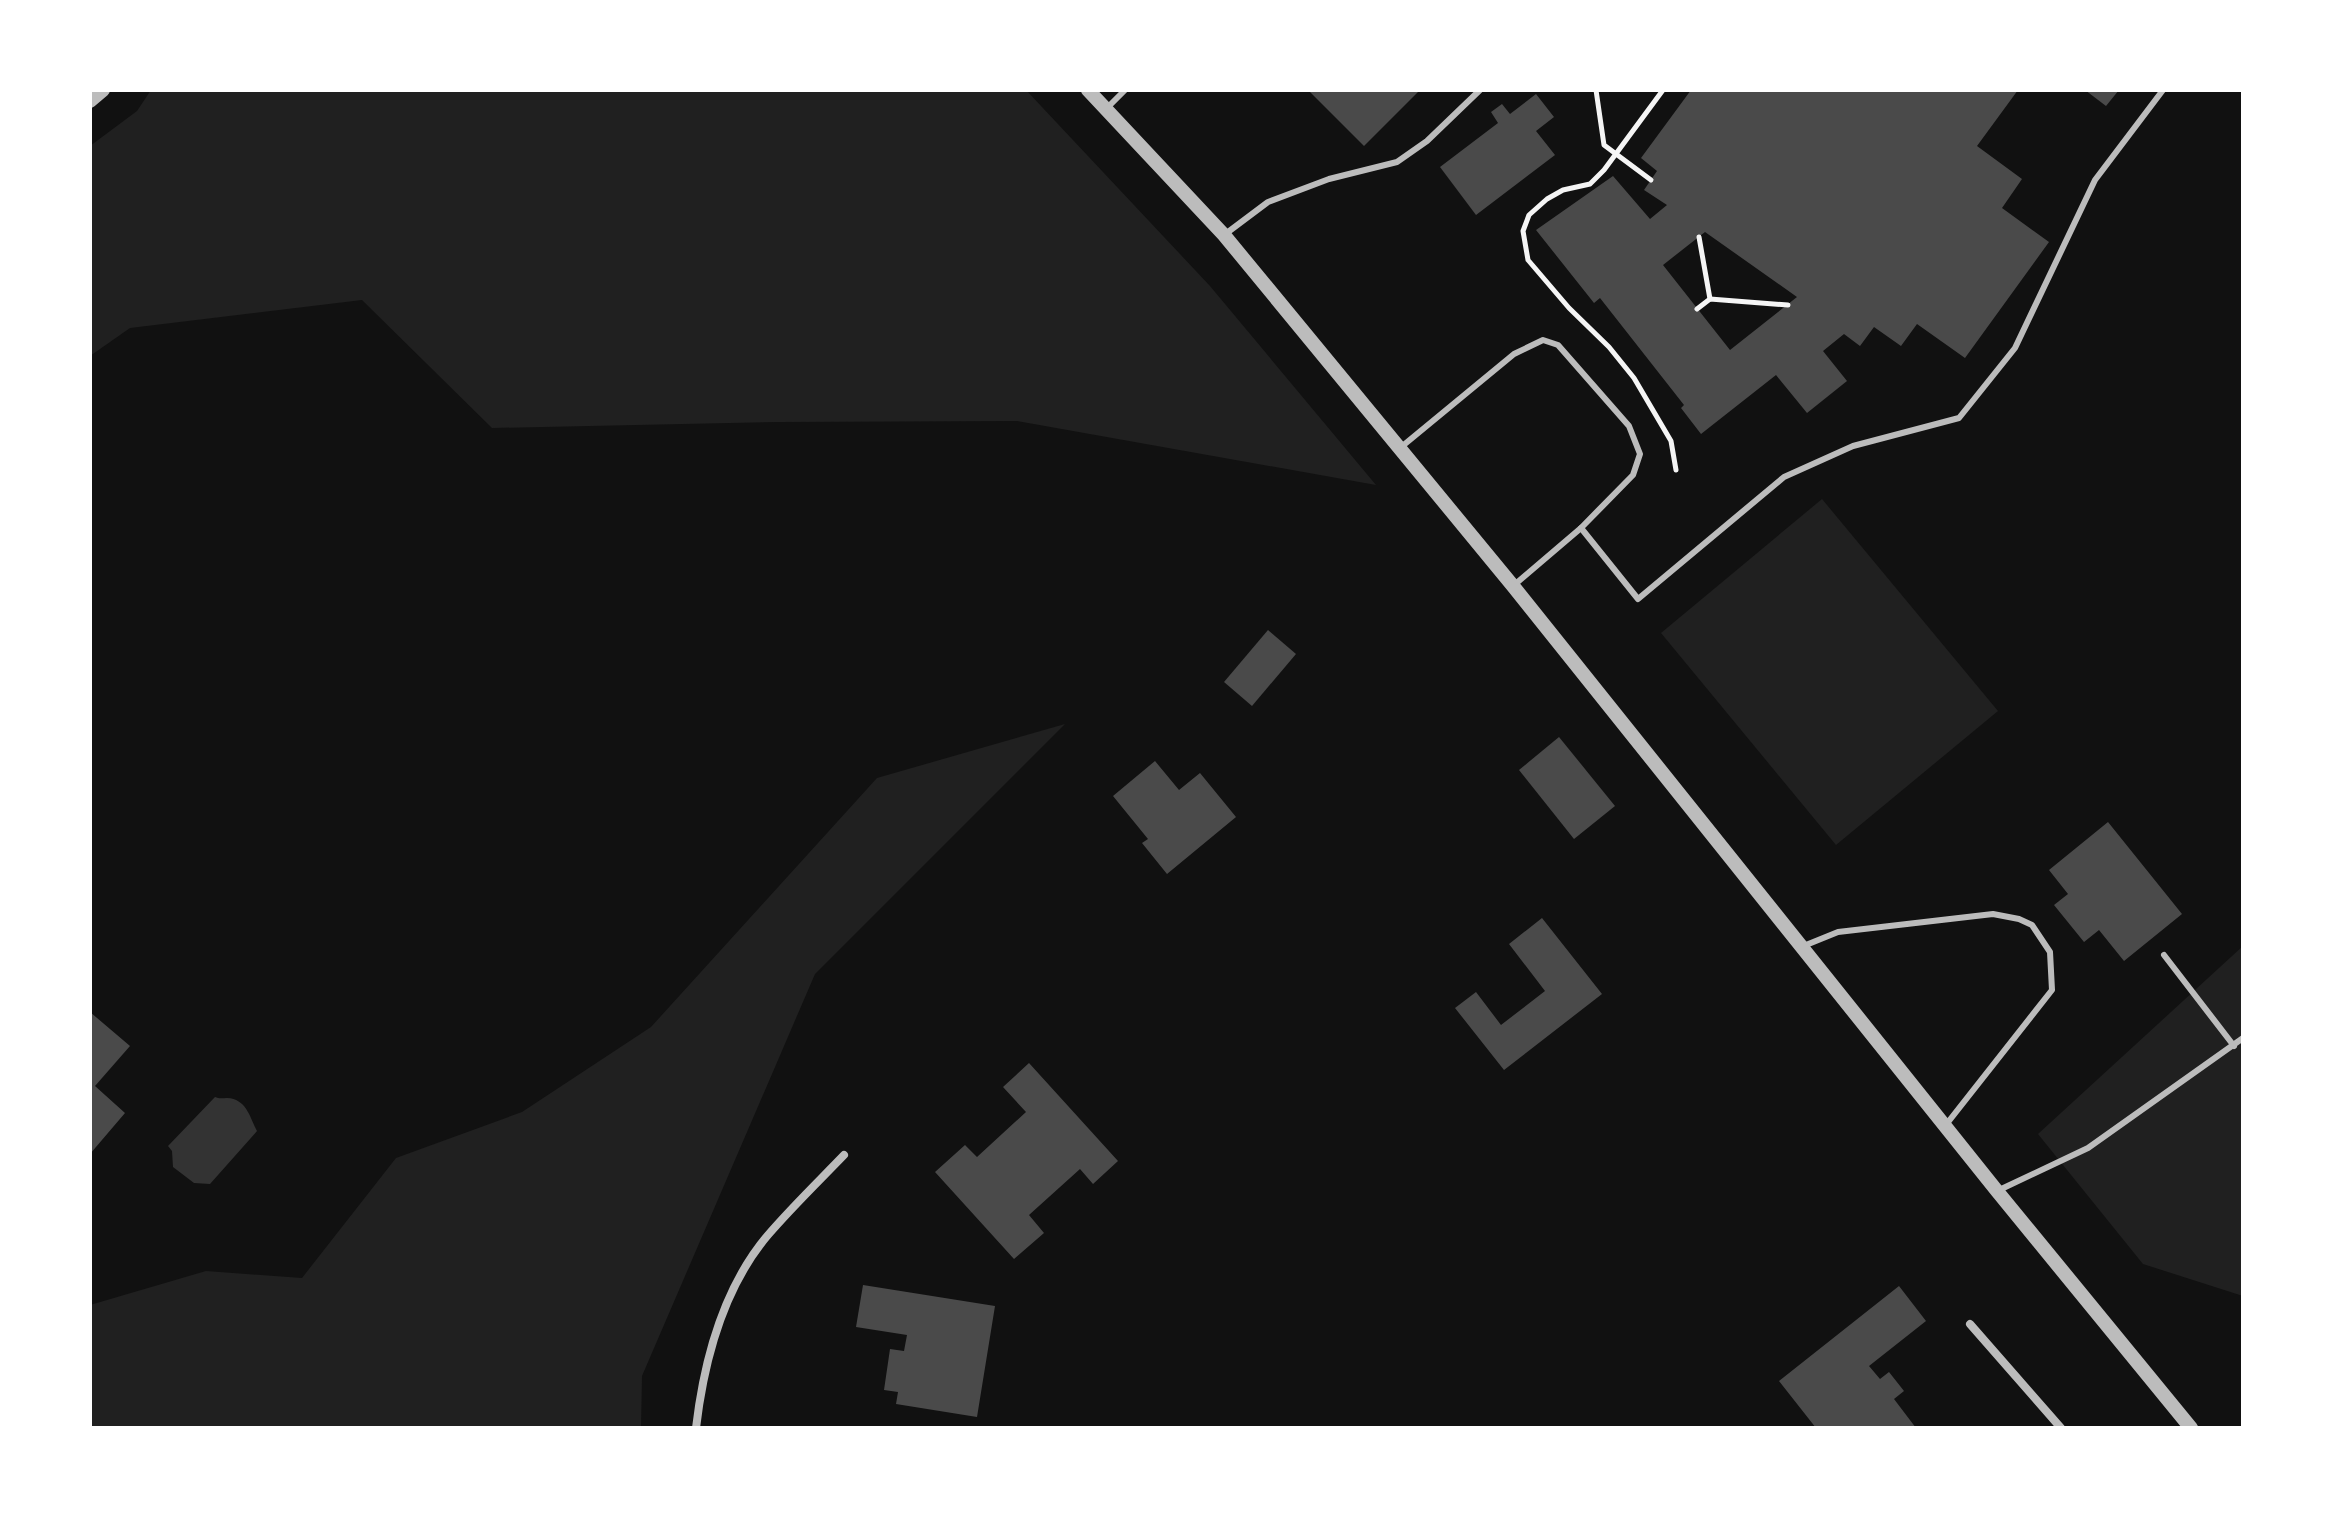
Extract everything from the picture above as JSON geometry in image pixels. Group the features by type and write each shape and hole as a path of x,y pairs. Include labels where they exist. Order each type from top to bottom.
{"street":[{"path":"90,101 103,90"},
{"path":"1088,90 1224,235 1400,448 2191,1428"},
{"path":"696,1428 701,1384 717,1325 744,1271 766,1237 844,1155"},
{"path":"1970,1324 2061,1428"}],"lane":[{"path":"1106,109 1125,90"},
{"path":"1224,235 1268,202 1329,179 1397,162 1427,141 1480,90"},
{"path":"1581,528 1638,599 1784,477 1853,446 1959,418 2015,348 2095,180 2163,90"},
{"path":"1400,448 1514,354 1543,340 1558,345 1629,426 1640,454 1633,475 1581,528 1513,586"},
{"path":"1801,947 1838,932 1993,914 2032,925 2050,952 2052,990 1945,1126"},
{"path":"2164,955 2234,1046"},
{"path":"1997,1191 2088,1148 2243,1038"}],"path":[{"path":"1596,90 1604,145 1651,180"},
{"path":"1663,90 1590,184 1563,190 1529,215 1523,231 1525,253 1569,308 1609,347 1634,378 1671,441 1676,470"},
{"path":"1699,237 1710,299"},
{"path":"1697,309 1710,299 1788,305"}],"shaded area":[{"path":"151,90 1026,90 1210,286 1376,485 1017,421 492,428 362,300 130,328 90,356 90,146 137,111"},
{"path":"1822,499 1998,711 1836,845 1661,633"},
{"path":"1065,724 815,974 642,1376 641,1428 90,1428 90,1305 206,1271 302,1278 396,1158 522,1112 651,1027 877,778"},
{"path":"2243,946 2243,1296 2143,1264 2038,1134"},
{"path":"215,1097 234,1099 243,1105 257,1131 210,1184 194,1183 173,1167 172,1151 168,1146"}],"building":[{"path":"1308,90 1420,90 1364,146"},
{"path":"1691,90 2018,90 1977,146 2022,179 2002,208 2049,242 1965,358 1917,324 1901,346 1874,327 1860,346 1844,334 1823,351 1847,381 1807,413 1776,375 1701,434 1681,408 1684,405 1600,298 1594,303 1536,230 1613,176 1650,219 1667,205 1644,190 1657,171 1641,158","holes":["1705,232 1797,297 1730,350 1663,265"]},
{"path":"2085,90 2119,90 2106,106"},
{"path":"1536,94 1554,117 1536,131 1555,155 1476,215 1440,167 1498,123 1491,112 1502,104 1510,114"},
{"path":"1268,630 1296,654 1252,706 1224,682"},
{"path":"1559,737 1615,806 1574,839 1519,770"},
{"path":"1155,761 1179,790 1200,773 1236,817 1167,874 1142,843 1148,839 1113,796"},
{"path":"2108,822 2182,914 2124,961 2099,930 2084,942 2054,905 2068,894 2049,870"},
{"path":"1542,918 1602,994 1504,1070 1455,1008 1476,992 1501,1025 1545,991 1509,944"},
{"path":"90,1012 130,1046 95,1086 125,1113 90,1154"},
{"path":"1029,1063 1118,1161 1093,1184 1080,1169 1029,1215 1044,1233 1014,1259 935,1172 965,1145 977,1157 1026,1112 1003,1087"},
{"path":"863,1285 995,1306 977,1417 896,1404 898,1392 884,1390 890,1349 904,1351 907,1335 856,1327"},
{"path":"1899,1286 1926,1321 1869,1366 1880,1379 1889,1372 1904,1391 1894,1399 1916,1428 1816,1428 1779,1381"}]}
